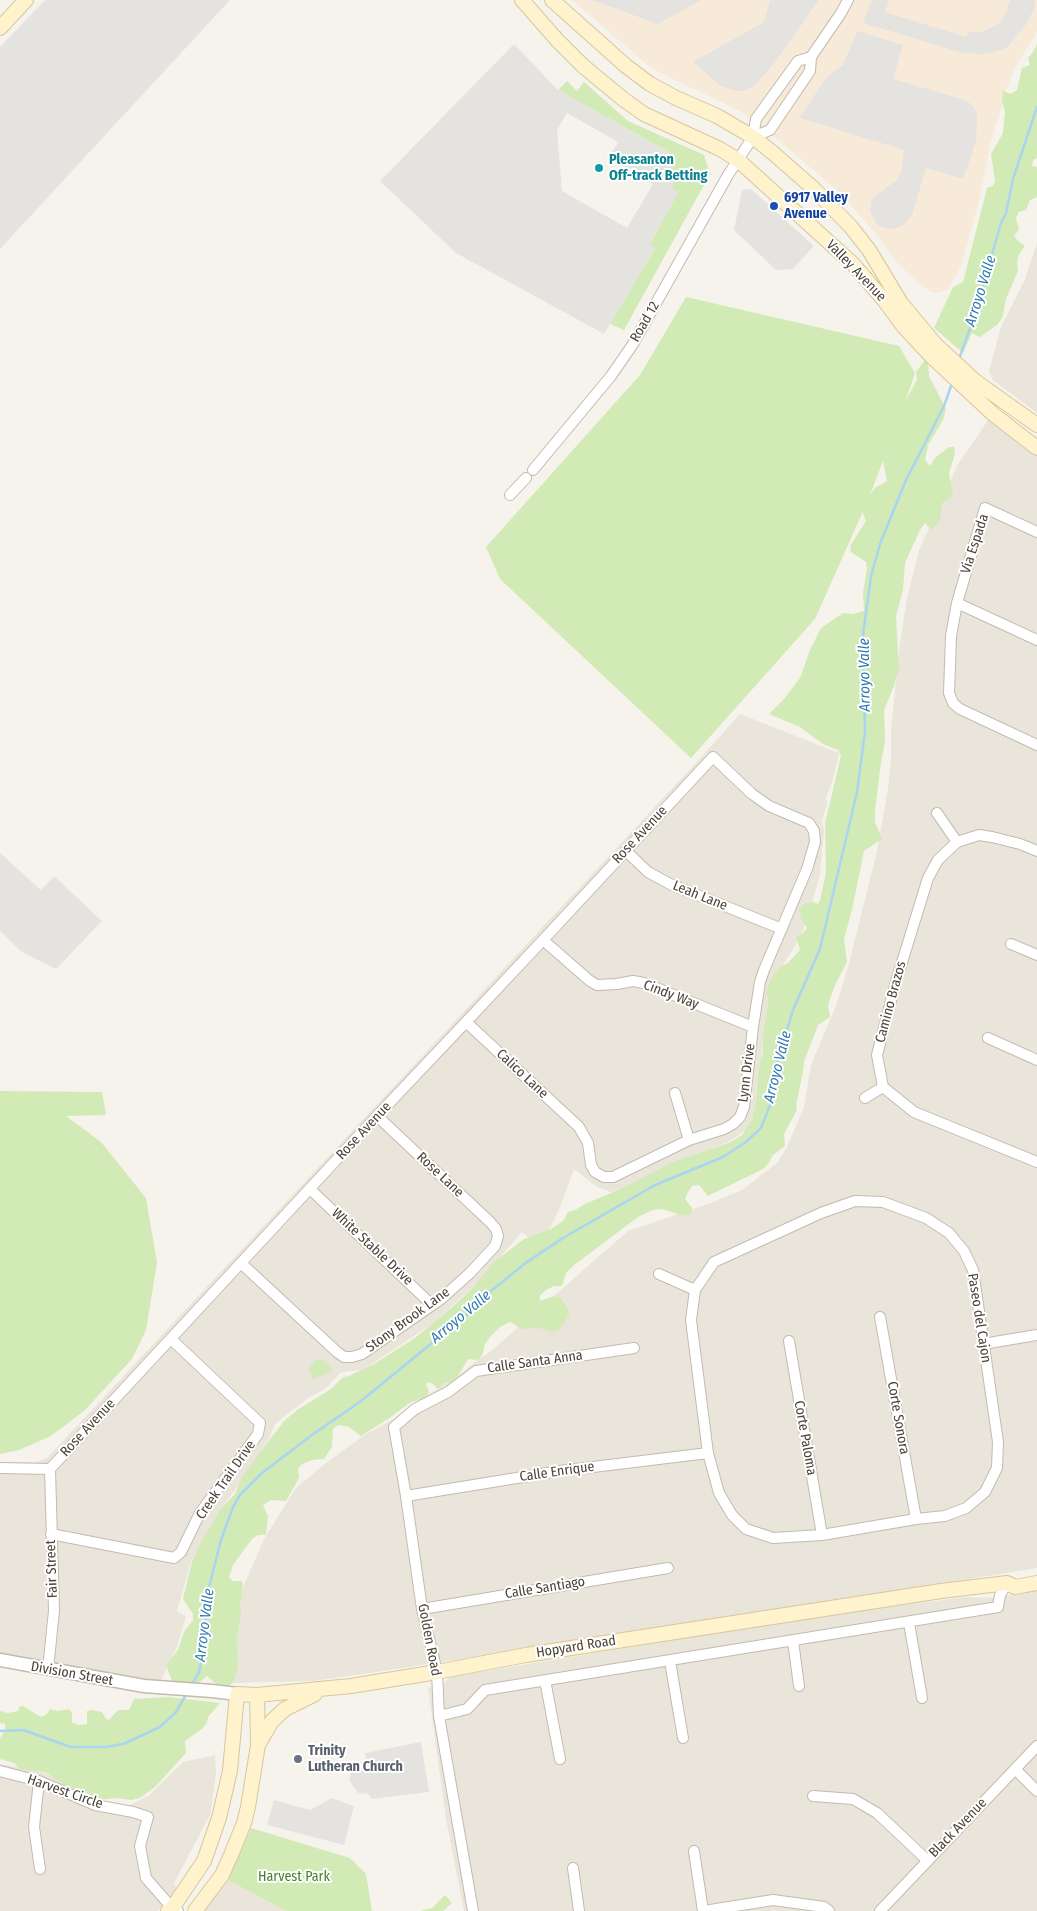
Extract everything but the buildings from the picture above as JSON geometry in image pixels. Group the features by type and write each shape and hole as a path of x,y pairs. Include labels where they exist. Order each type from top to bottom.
{"main road":[{"path":"0,28 26,0"},
{"name":"Valley Avenue","path":"522,0 583,66 623,99 644,114 720,149 738,160 853,264 904,327 934,351 974,388 993,414 1037,448"},
{"name":"Valley Avenue","path":"552,0 626,66 650,84 716,116 753,137 813,188 851,227 869,250 901,303 934,351"},
{"name":"Valley Avenue","path":"974,388 1037,425"},
{"name":"Hopyard Road","path":"1007,1583 1014,1578 1037,1573"},
{"name":"Hopyard Road","path":"237,1694 257,1695 326,1689 437,1672 526,1655 940,1591 1007,1583 1015,1586 1037,1583"},
{"path":"258,1745 263,1733 272,1720 285,1709 326,1689"},
{"path":"173,1910 204,1861 219,1818 230,1771 237,1694"},
{"path":"195,1911 222,1875 239,1836 248,1807 258,1745 257,1695"}],"street":[{"path":"753,137 770,130 810,71 812,57 848,0"},
{"path":"753,137 756,119 798,61 812,57"},
{"name":"Road 12","path":"534,470 611,376 633,344 753,137"},
{"path":"510,495 526,478"},
{"name":"Via Espada","path":"957,603 984,508 1037,532"},
{"path":"1037,640 957,603 950,636 949,693 952,703 960,709 1037,745"},
{"name":"Rose Avenue","path":"0,1468 50,1469 713,757 752,794 769,806 809,823 814,830"},
{"path":"937,813 957,842"},
{"name":"Lynn Drive","path":"579,1127 588,1143 595,1172 604,1177 613,1177 690,1140 724,1130 740,1117 744,1107 752,1027 764,970 808,868 815,842 814,830"},
{"name":"Camino Brazos","path":"883,1087 877,1055 895,985 928,878 938,860 957,842 979,835 1020,844 1037,851"},
{"name":"Leah Lane","path":"626,851 648,872 670,884 782,929"},
{"name":"Cindy Way","path":"543,940 590,982 597,985 611,985 633,981 644,983 752,1027"},
{"path":"1011,944 1037,955"},
{"name":"Calico Lane","path":"466,1022 579,1127"},
{"path":"988,1038 1037,1060"},
{"path":"865,1098 883,1087 914,1112 1037,1162"},
{"path":"675,1092 690,1140"},
{"name":"Rose Lane","path":"378,1116 490,1222 496,1229 498,1236"},
{"name":"White Stable Drive","path":"311,1190 432,1305"},
{"name":"Paseo del Cajon","path":"855,1201 883,1202 926,1218 949,1233 964,1252 972,1270 983,1344 998,1442 997,1468 985,1492 966,1508 945,1516 822,1535 773,1538 746,1529 732,1515 719,1493 708,1453 692,1320 696,1290 714,1262 805,1220 855,1201"},
{"name":"Stony Brook Lane","path":"242,1264 344,1357 352,1358 362,1354 432,1305 470,1273 494,1246 498,1236"},
{"path":"659,1274 696,1290"},
{"name":"Corte Sonora","path":"880,1317 916,1519"},
{"path":"983,1344 1037,1335"},
{"name":"Creek Trail Drive","path":"51,1534 174,1558 181,1552 200,1513 258,1434 260,1423 171,1339"},
{"name":"Corte Paloma","path":"789,1341 822,1535"},
{"name":"Calle Santa Anna","path":"394,1427 415,1409 448,1392 476,1371 634,1348"},
{"name":"Golden Road","path":"394,1427 422,1609 437,1672 439,1716 472,1911"},
{"name":"Calle Enrique","path":"406,1496 550,1473 708,1453"},
{"name":"Fair Street","path":"48,1670 54,1611 50,1469"},
{"name":"Calle Santiago","path":"422,1609 668,1568"},
{"name":"Hopyard Road","path":"439,1716 467,1709 485,1690 909,1623 998,1607 1000,1595 1007,1583"},
{"path":"909,1623 922,1698"},
{"path":"793,1641 799,1686"},
{"name":"Division Street","path":"0,1660 144,1686"},
{"path":"670,1661 683,1738"},
{"path":"545,1680 560,1759"},
{"name":"Hopyard Road","path":"144,1686 237,1694"},
{"name":"Black Avenue","path":"880,1911 1037,1746"},
{"path":"1016,1770 1037,1791"},
{"name":"Harvest Circle","path":"0,1771 39,1782 95,1805 133,1812 148,1817 140,1846 142,1866 146,1878 173,1910"},
{"path":"39,1782 34,1827 40,1869"},
{"path":"813,1796 853,1799 877,1813 927,1860"},
{"path":"694,1850 704,1911 773,1900 824,1907 829,1911"},
{"path":"573,1868 579,1911"}],"shaded area":[{"path":"45,0 230,0 0,249 0,47"},
{"path":"572,0 1037,0 1037,32 1014,69 1006,91 991,141 980,198 961,266 948,290 936,293 929,291 899,265 877,235 839,192 783,144 740,111 654,70"},
{"path":"592,0 701,0 658,24"},
{"path":"770,0 819,0 775,62 754,86 744,91 737,91 721,86 693,62 764,22"},
{"path":"872,0 889,0 885,12 966,37 968,32 982,32 1000,23 1010,0 1035,0 1035,6 1027,23 1008,47 981,54 963,53 863,23"},
{"path":"857,31 903,45 893,79 965,100 971,104 977,113 976,141 963,179 926,168 912,215 904,225 897,228 882,227 876,223 870,211 872,200 875,196 897,180 902,169 904,150 800,118 825,79 843,65"},
{"path":"514,44 558,90 672,154 673,190 679,192 650,243 655,248 604,334 456,253 380,181","holes":["567,113 618,142 609,158 653,184 627,228 562,191 557,130"]},
{"path":"751,189 814,246 793,269 776,270 734,230 742,190"},
{"path":"1037,243 1037,413 993,380 989,371 1001,327 1025,279"},
{"path":"989,419 1006,434 1037,456 1037,1568 363,1674 313,1681 232,1683 237,1607 244,1585 264,1539 296,1488 366,1434 396,1418 427,1395 456,1378 491,1351 628,1231 708,1204 742,1190 777,1163 787,1147 804,1107 811,1065 837,1003 847,971 877,851 888,789 891,730 900,642 907,598 919,550 958,464"},
{"path":"740,714 839,753 832,783 825,800 828,801 822,820 824,830 820,874 813,900 801,936 777,975 764,1032 756,1110 752,1124 730,1141 619,1190 611,1192 597,1187 574,1169 559,1210 540,1248 522,1232 479,1281 432,1324 363,1370 341,1372 324,1390 308,1398 275,1424 269,1439 241,1482 219,1511 191,1562 177,1611 186,1616 177,1647 160,1683 0,1655 0,1462 36,1462 47,1458"},
{"path":"0,853 41,890 54,876 102,921 56,969 22,952 0,931"},
{"path":"1037,1592 1037,1911 464,1911 446,1819 428,1688 445,1683 449,1677 681,1639 888,1607 966,1597 988,1598"},
{"path":"421,1742 429,1792 372,1799 368,1794 358,1793 352,1785 349,1779 353,1766 366,1759 365,1753"},
{"path":"215,1755 216,1774 210,1815 174,1883 177,1890 158,1911 0,1911 0,1764 43,1772 82,1792 112,1804 130,1805 148,1796 183,1762"},
{"path":"332,1798 354,1806 344,1845 267,1825 274,1800 310,1810"},
{"path":"228,1880 286,1911 204,1911"}],"green space":[{"path":"1037,44 1037,158 1033,160 1032,166 1037,167 1037,197 1030,200 1026,210 1019,212 1016,218 1019,230 1014,235 1025,246 1019,254 1017,262 1018,271 1006,299 1003,316 998,324 980,337 972,333 963,353 934,328 953,287 963,282 987,188 993,186 995,181 991,154 1003,133 1005,111 1002,102 1003,91 1011,94 1017,90 1022,68 1030,65 1028,58"},
{"path":"567,81 577,91 584,82 628,121 704,155 710,174 624,330 610,324 655,248 650,244 678,192 673,190 672,154 558,90"},
{"path":"686,297 899,346 915,373 905,402 917,380 916,372 924,361 928,362 929,376 946,409 943,420 928,445 925,460 930,466 935,458 949,447 954,447 955,454 949,473 953,495 942,503 940,520 931,530 925,523 920,530 905,563 903,590 896,616 899,668 884,710 885,742 875,811 875,822 882,839 864,851 844,939 847,962 835,985 828,1005 830,1017 818,1025 804,1062 796,1105 797,1110 784,1134 785,1146 773,1155 763,1169 708,1196 699,1185 692,1186 685,1199 692,1208 692,1213 684,1216 662,1209 653,1210 638,1217 573,1266 566,1273 562,1286 554,1286 540,1295 540,1301 554,1296 561,1298 569,1310 569,1315 559,1330 552,1332 536,1327 526,1329 519,1328 511,1322 508,1323 500,1327 490,1337 479,1360 468,1359 457,1378 451,1383 446,1383 438,1389 428,1382 426,1385 429,1391 427,1398 411,1402 361,1436 349,1427 338,1425 333,1429 332,1447 324,1459 312,1460 302,1464 298,1469 299,1476 297,1482 286,1501 271,1500 263,1505 268,1516 266,1535 258,1535 252,1539 233,1565 229,1577 232,1581 242,1581 243,1586 237,1637 238,1666 234,1681 227,1688 220,1687 207,1676 196,1685 173,1683 166,1665 178,1650 184,1632 193,1620 193,1614 183,1599 192,1561 221,1508 235,1494 243,1475 284,1421 297,1410 331,1389 343,1377 374,1364 415,1338 458,1302 494,1262 524,1239 551,1229 563,1221 568,1212 625,1187 673,1162 731,1142 742,1135 752,1120 757,1097 758,1072 763,1052 763,1035 769,999 766,993 774,974 800,950 796,937 807,928 801,919 799,909 805,903 813,902 818,904 820,900 826,872 825,823 841,756 838,750 823,744 800,727 769,714 784,699 800,678 810,650 821,628 843,613 853,614 864,611 863,593 867,569 866,562 851,552 850,546 866,521 863,514 864,509 815,619 691,758 500,579 486,547 640,375","holes":["883,461 887,481 875,488 870,495"]},
{"path":"0,1091 102,1092 106,1115 66,1116 101,1142 146,1198 157,1263 146,1330 132,1359 84,1411 51,1436 19,1450 0,1454"},
{"path":"322,1359 333,1369 313,1379 309,1368 316,1360"},
{"path":"169,1697 220,1703 208,1717 207,1723 202,1729 185,1741 186,1753 155,1787 140,1798 131,1800 117,1798 98,1800 67,1787 45,1772 19,1769 14,1763 0,1759 0,1738 5,1731 5,1724 0,1723 0,1711 8,1713 18,1711 19,1707 23,1706 41,1717 47,1714 50,1709 58,1711 69,1709 72,1713 72,1722 78,1725 87,1724 87,1711 102,1712 106,1719 109,1720 118,1710 129,1710 134,1699"},
{"name":"Harvest Park","path":"251,1828 350,1858 366,1874 372,1911 286,1911 228,1880"},
{"path":"445,1895 452,1903 443,1911 420,1911 432,1908"}],"waterway":[{"name":"Arroyo Valle","path":"959,359 973,320 1001,223 1006,213 1013,179 1037,107"},
{"name":"Arroyo Valle","path":"191,1686 199,1672 204,1649 207,1595 221,1540 233,1507 240,1495 262,1473 361,1401 465,1316 486,1295 527,1262 563,1238 655,1185 723,1157 746,1142 761,1128 773,1098 778,1059 793,1010 820,949 857,792 865,732 863,635 871,576 880,544 906,480 944,406 952,383"},
{"name":"Arroyo Valle","path":"0,1731 23,1730 71,1747 105,1747 123,1744 160,1727 176,1712 187,1693"}],"place":[{"name":"Pleasanton Off-track Betting","path":"599,168"},
{"name":"6917 Valley Avenue","path":"774,206"},
{"name":"Trinity Lutheran Church","path":"298,1759"}]}
